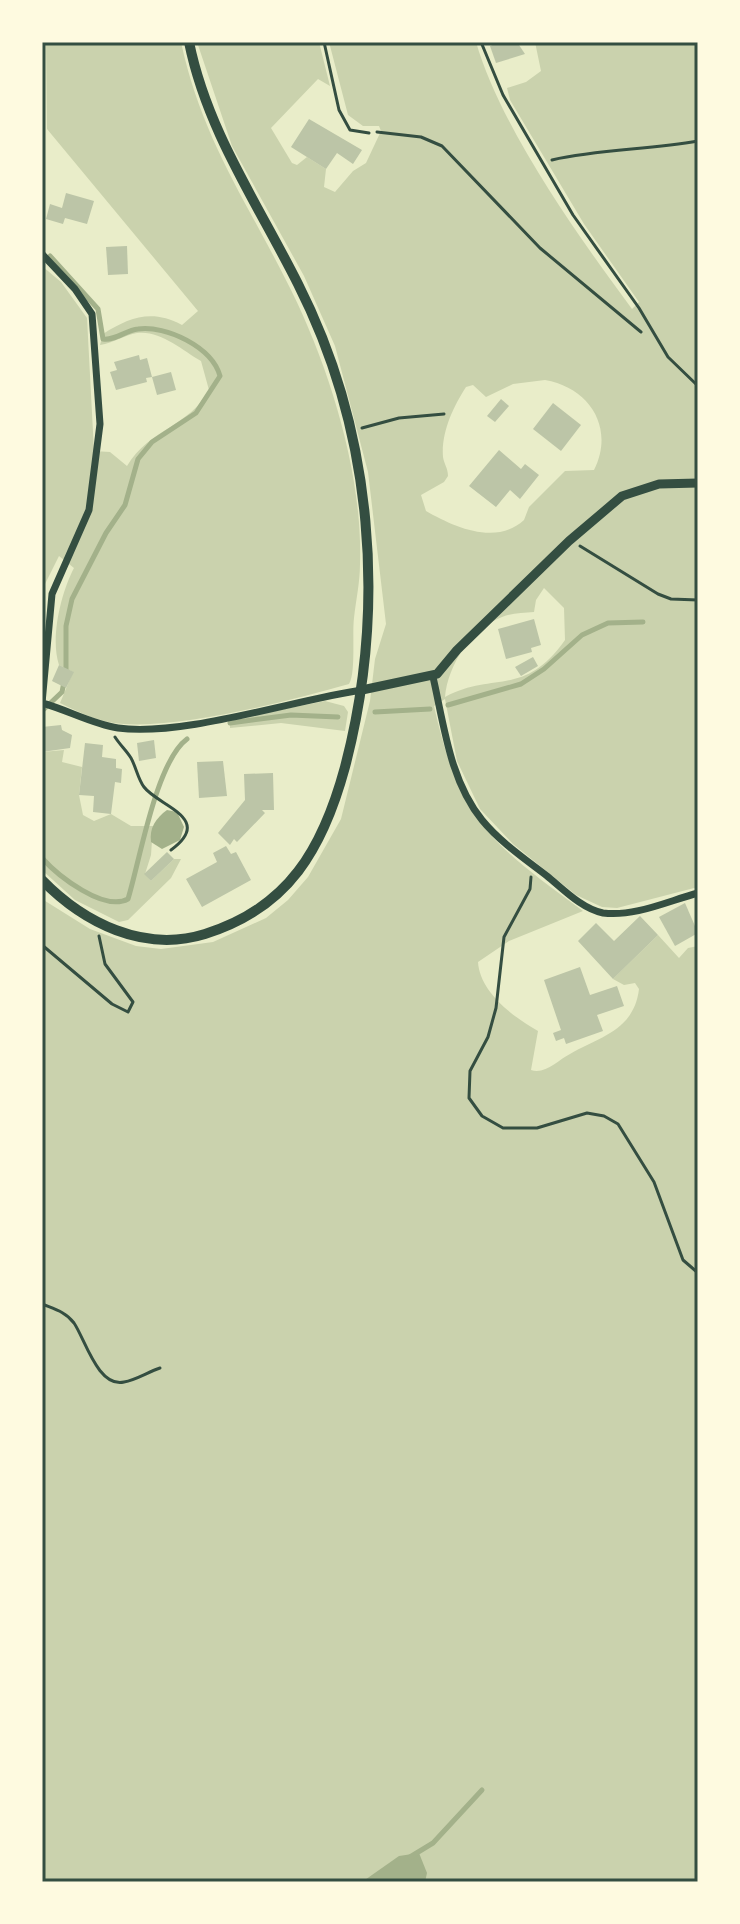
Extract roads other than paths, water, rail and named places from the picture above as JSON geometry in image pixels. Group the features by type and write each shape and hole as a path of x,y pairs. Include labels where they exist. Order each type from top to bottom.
{"main road":[{"path":"42,880 64,903 103,925 143,938 197,937 226,928 273,900 292,882 326,824 352,738 362,690 369,602 368,551 351,432 319,330 228,153 211,115 189,42"}],"street":[{"path":"42,254 75,289 92,314 100,432 89,510 52,594 43,703 114,727 143,728 202,721 433,677 569,541 631,490 659,484 698,483"},
{"path":"433,677 452,760 466,795 483,821 528,861 583,904 604,913 641,910 698,893"}],"lane":[{"path":"324,42 341,118 350,130 369,133"},
{"path":"481,42 503,95 573,215 639,308 668,357 698,386"}],"waterway":[{"path":"50,256 98,309 103,339 138,329 174,334 208,356 220,376 196,413 152,442 138,459 125,505 106,533 72,599 66,626 66,672"},
{"path":"448,705 521,684 544,669 582,635 608,623 643,622"},
{"path":"42,711 62,692 64,682"},
{"path":"375,712 430,709"},
{"path":"230,723 291,715 338,717"},
{"path":"42,858 59,874 94,896 118,902 128,899 158,789 166,768 187,739"},
{"path":"410,1857 433,1843 482,1790"}]}
